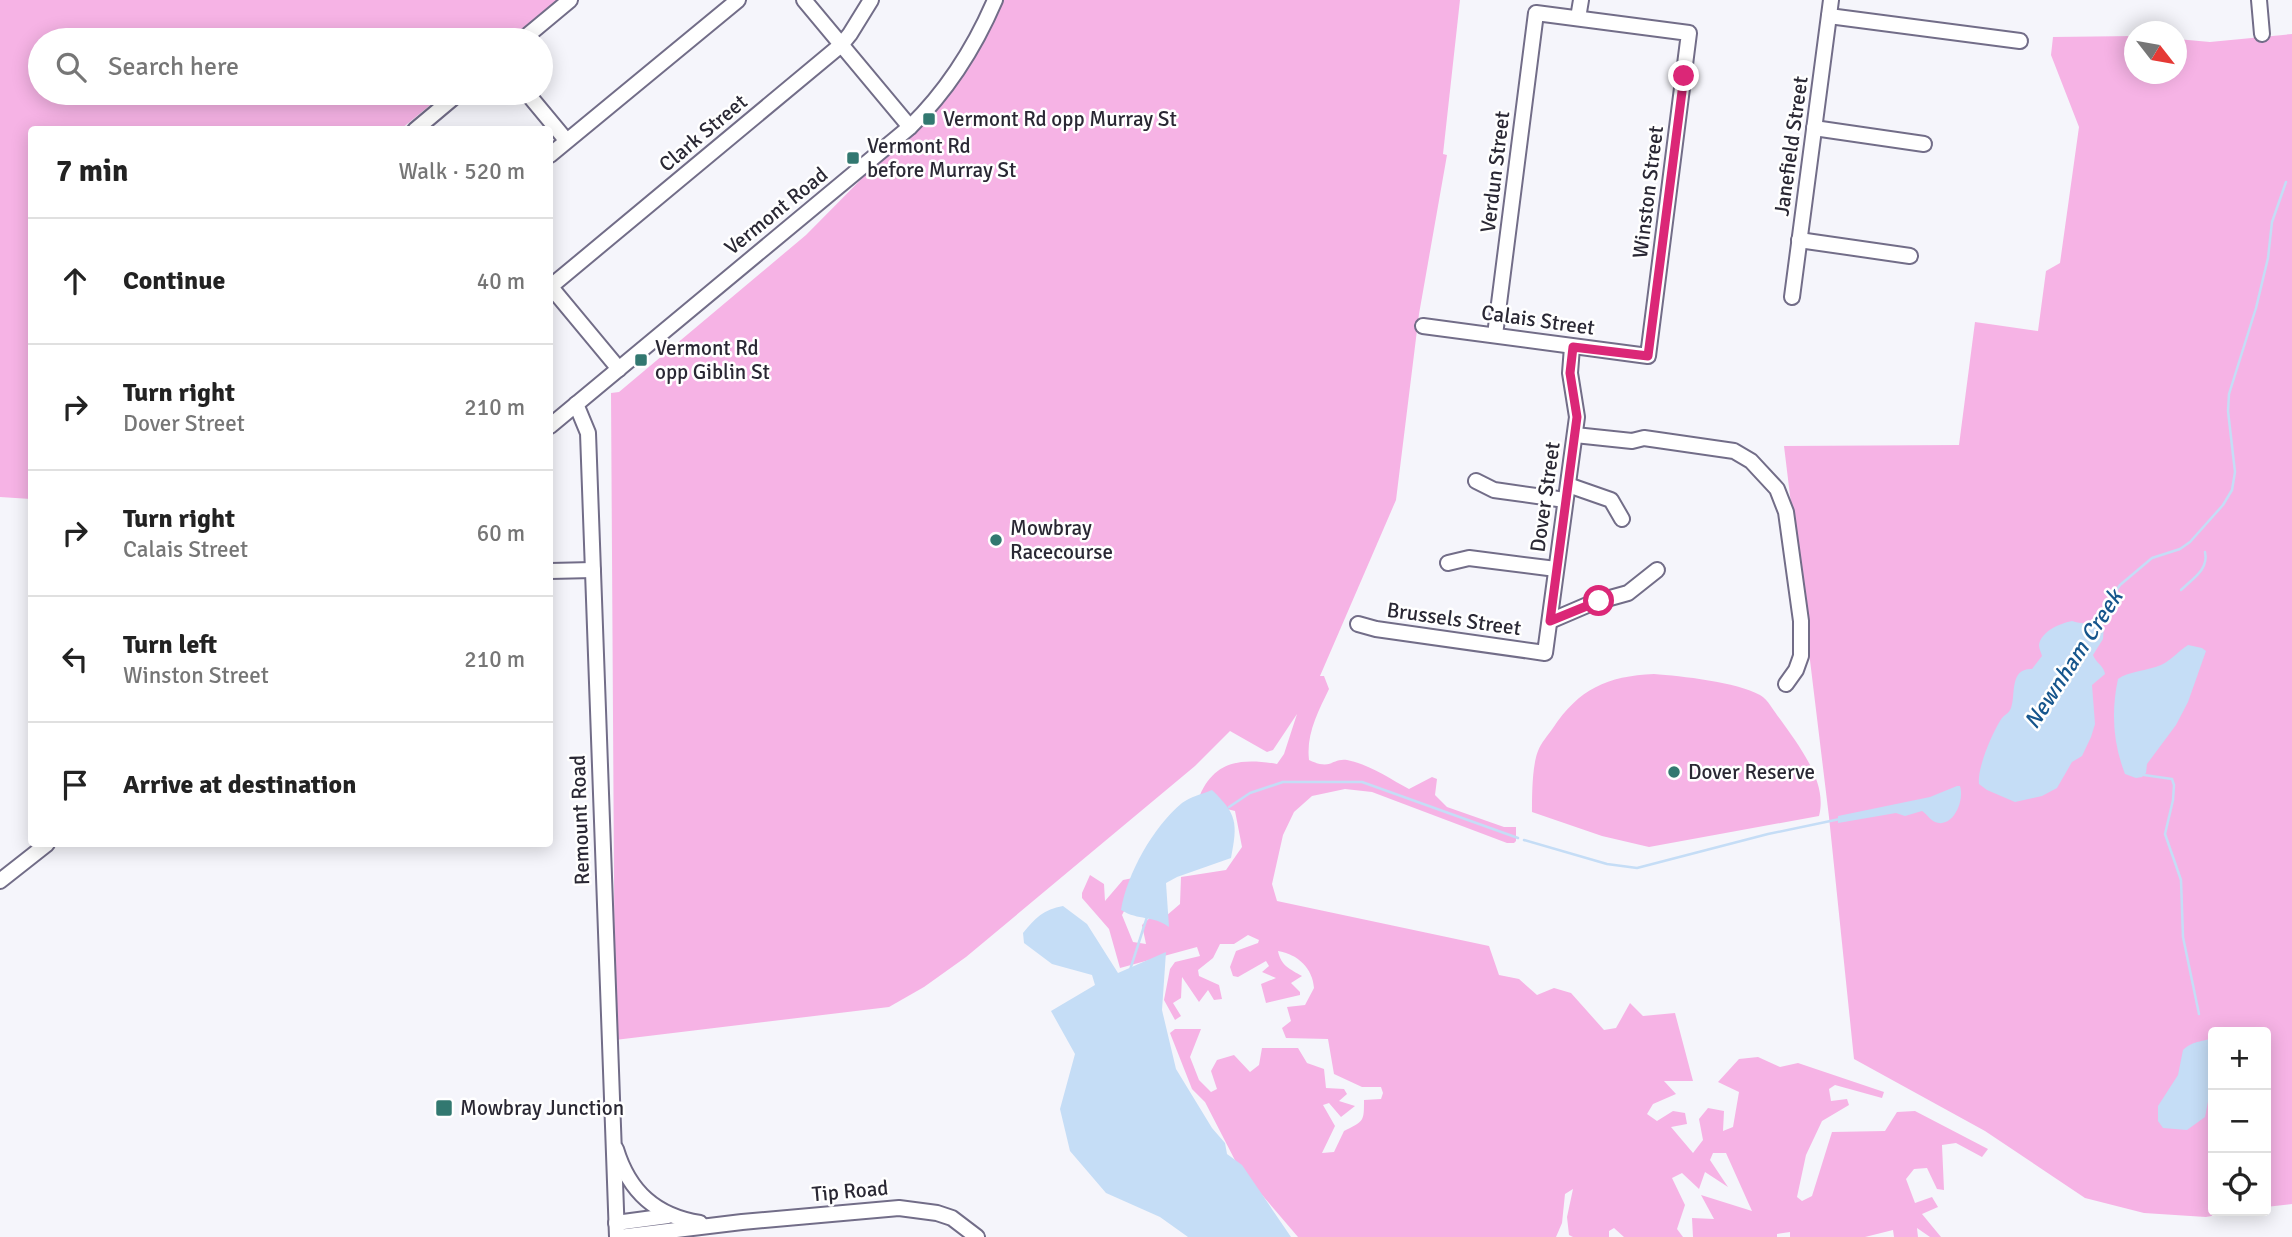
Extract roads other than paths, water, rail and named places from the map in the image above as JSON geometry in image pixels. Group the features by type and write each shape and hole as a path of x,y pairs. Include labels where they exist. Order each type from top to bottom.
{"street":[{"path":"536,28 570,0"},
{"path":"553,152 738,0"},
{"path":"804,0 910,127"},
{"name":"Clark Street","path":"553,285 841,45 871,0"},
{"name":"Vermont Road","path":"553,423 910,127 954,79 995,0"},
{"path":"1578,18 1581,0"},
{"name":"Janefield Street","path":"1792,297 1831,0"},
{"path":"2259,0 2262,34"},
{"name":"Verdun Street","path":"1495,335 1536,13 1578,18"},
{"path":"1829,16 2020,41"},
{"name":"Winston Street","path":"1578,18 1689,33 1648,356"},
{"path":"420,126 445,105"},
{"path":"537,105 566,140"},
{"path":"1814,128 1924,144"},
{"path":"1799,240 1910,256"},
{"path":"553,291 619,369"},
{"name":"Calais Street","path":"1423,326 1648,356"},
{"name":"Dover Street","path":"1545,653 1577,417 1570,373 1573,347"},
{"name":"Remount Road","path":"576,404 588,433 612,1136 618,1232"},
{"path":"1575,435 1632,441 1644,438 1734,451 1751,461 1777,489 1786,512 1801,621 1801,656 1796,670 1786,684"},
{"path":"1475,481 1494,490 1566,493 1611,500 1622,519"},
{"path":"1448,563 1469,558 1556,569"},
{"path":"553,571 593,570"},
{"path":"1550,621 1592,603 1628,593 1657,570"},
{"name":"Brussels Street","path":"1359,624 1376,629 1545,653"},
{"path":"0,881 43,847"},
{"name":"Tip Road","path":"612,1136 621,1164 633,1186 666,1216"},
{"name":"Tip Road","path":"618,1232 666,1231 899,1208 937,1213 951,1218 977,1237"},
{"path":"666,1216 666,1231"},
{"name":"Tip Road","path":"618,1232 666,1216 719,1225"}],"water":[{"path":"2072,621 2104,626 2103,639 2093,655 2105,674 2092,685 2095,724 2091,737 2082,756 2072,762 2057,788 2042,796 2015,802 1979,784 1983,760 2001,719 2011,708 2017,677 2025,670 2032,669 2042,656 2039,646 2043,636 2052,628"},
{"path":"2188,645 2206,651 2188,702 2176,725 2147,764 2146,773 2136,778 2125,774 2114,727 2118,679 2161,665"},
{"path":"1960,786 1961,799 1956,813 1947,822 1935,822 1922,811 1905,816 1896,813 1838,823 1838,816 1930,797"},
{"path":"1212,790 1227,806 1235,827 1231,858 1166,883 1169,927 1121,910 1135,867 1161,825 1182,803"},
{"path":"1063,906 1087,924 1118,973 1166,952 1162,1010 1176,1069 1212,1128 1225,1143 1227,1154 1242,1165 1291,1237 1188,1237 1160,1217 1106,1193 1070,1151 1060,1109 1075,1054 1051,1011 1095,985 1092,975 1052,964 1024,943 1023,933 1040,915"},
{"path":"2208,1039 2208,1102 2205,1117 2187,1130 2163,1128 2158,1121 2158,1106 2178,1075 2183,1050 2191,1044"}],"waterway":[{"name":"Newnham Creek","path":"2097,626 2108,602 2120,585 2152,558 2180,549 2190,542 2223,505 2232,490 2235,472 2228,411 2229,394 2256,308 2268,258 2272,222 2286,182"},
{"path":"2181,590 2202,569 2205,552"},
{"path":"2144,775 2172,779 2174,785 2165,834 2181,880 2183,937 2199,1014"},
{"name":"Newnham Creek","path":"1229,807 1250,793 1283,782 1362,782 1518,838"},
{"name":"Newnham Creek","path":"1524,840 1607,864 1637,868 1768,834 1840,819"},
{"name":"Newnham Creek","path":"1130,970 1147,917"}],"place":[{"name":"Vermont Rd opp Murray St","path":"929,119"},
{"name":"Vermont Rd before Murray St","path":"853,158"},
{"name":"Vermont Rd opp Giblin St","path":"641,360"},
{"name":"Mowbray Racecourse","path":"996,540"},
{"name":"Dover Reserve","path":"1674,772"},
{"name":"Mowbray Junction","path":"444,1108"}]}
